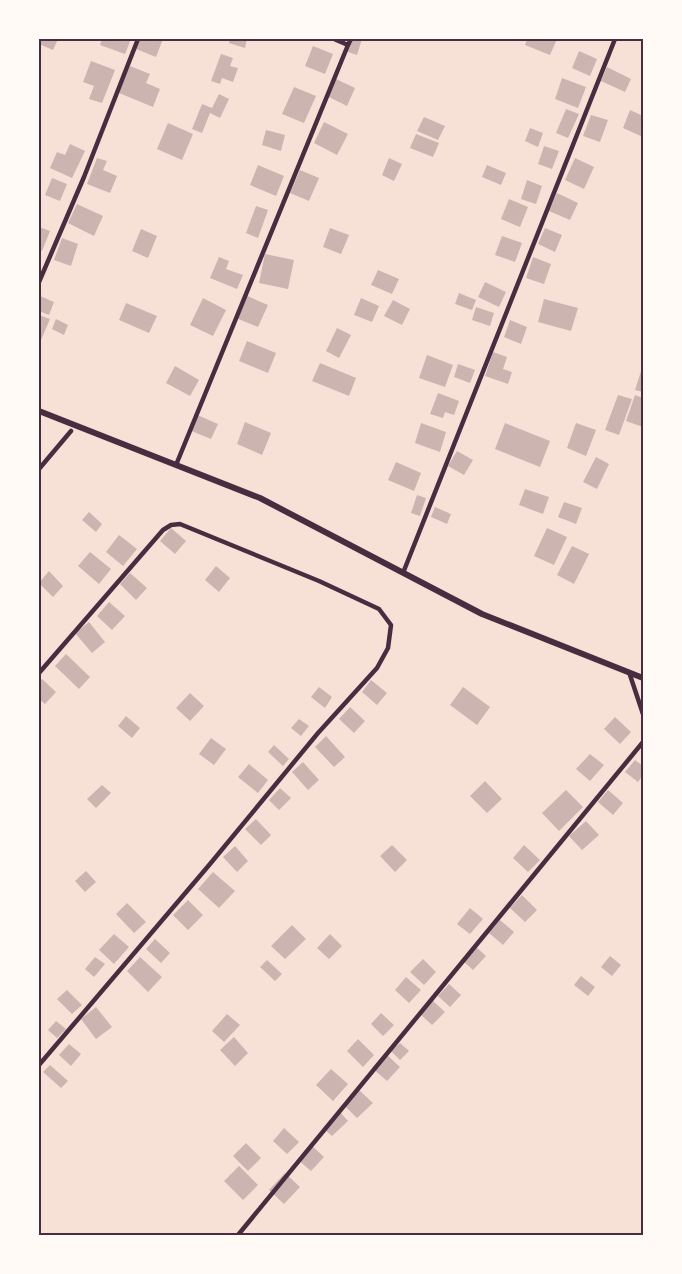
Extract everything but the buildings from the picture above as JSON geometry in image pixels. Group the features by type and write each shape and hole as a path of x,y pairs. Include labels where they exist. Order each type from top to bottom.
{"street":[{"path":"39,411 260,498 482,614 643,678"}],"lane":[{"path":"39,282 84,177 138,39"},
{"path":"176,465 350,42 334,39"},
{"path":"403,573 615,39"},
{"path":"39,469 71,431"},
{"path":"39,673 163,530 171,525 180,524 319,581 379,609 391,625 388,648 377,668 318,733 39,1065"},
{"path":"629,672 643,714"},
{"path":"238,1235 643,742"}]}
